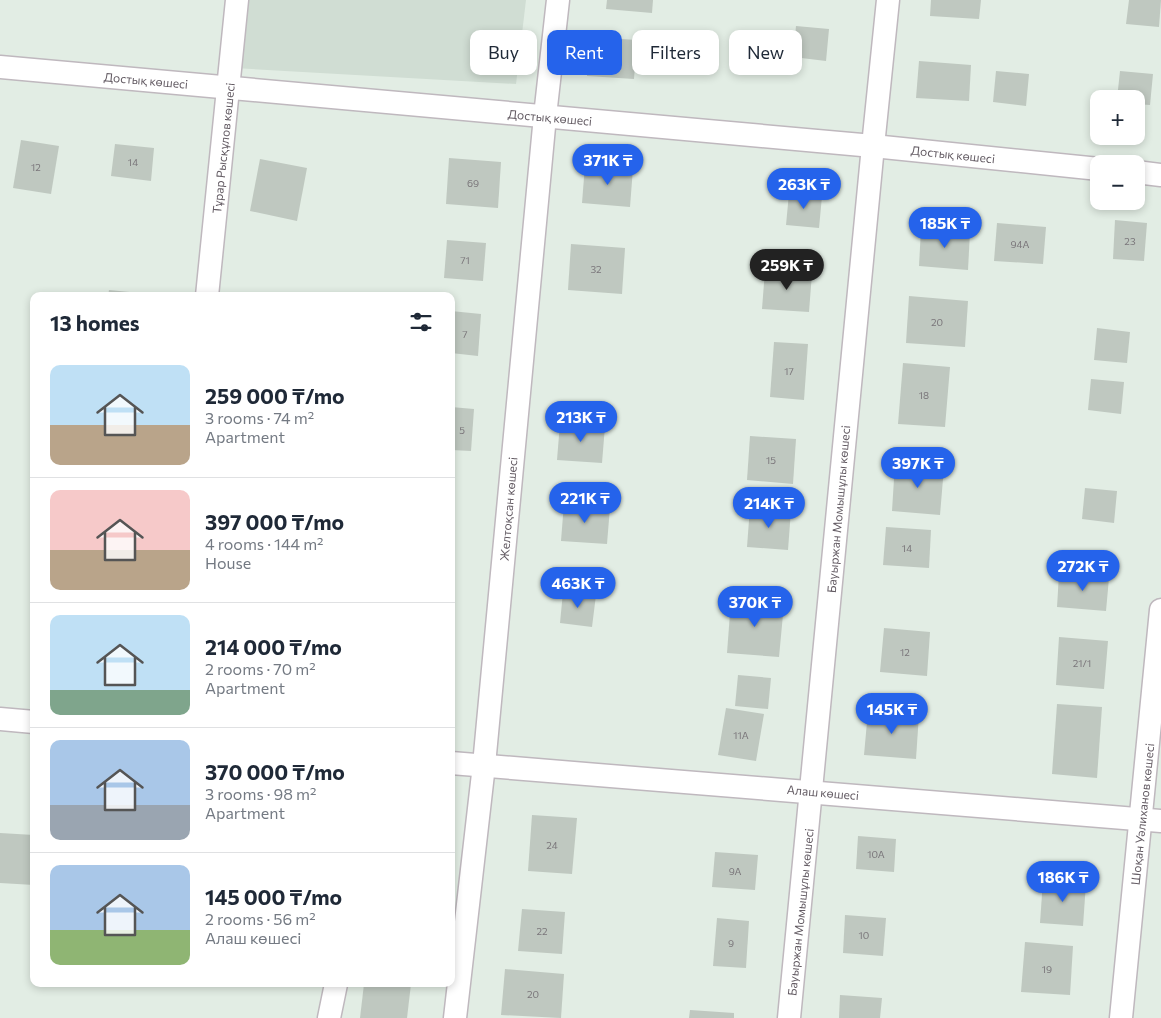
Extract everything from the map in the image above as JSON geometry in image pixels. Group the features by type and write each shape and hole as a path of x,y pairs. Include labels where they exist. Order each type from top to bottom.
{"street":[{"name":"Тұрар Рысқұлов көшесі","path":"207,292 237,0"},
{"name":"Желтоқсан көшесі","path":"455,1018 484,765 545,116 558,0"},
{"name":"Бауыржан Момышұлы көшесі","path":"789,1018 888,0"},
{"name":"Достық көшесі","path":"0,67 873,146 1090,168"},
{"path":"1145,173 1161,175"},
{"name":"Шоқан Уәлиханов көшесі","path":"1122,1018 1151,820 1161,610"},
{"path":"0,719 30,722"},
{"name":"Алаш көшесі","path":"455,763 1151,820"},
{"path":"329,1018 335,987"}],"shaded area":[{"path":"241,0 526,0 522,30 470,30 470,75 517,75 516,84 234,68"}],"building":[{"path":"607,0 653,0 652,13 606,9"},
{"path":"931,0 981,0 979,19 930,16"},
{"path":"1129,0 1161,0 1159,27 1126,24"},
{"path":"796,26 829,29 826,61 802,58 802,30 796,30"},
{"path":"622,39 632,40 632,75 634,75 634,79 587,76 622,75"},
{"path":"919,61 971,65 969,101 916,98"},
{"path":"996,71 1029,74 1026,106 993,102"},
{"path":"1120,71 1153,74 1150,105 1145,105 1145,90 1118,90"},
{"path":"21,140 59,146 51,194 13,188"},
{"path":"115,144 154,148 151,181 111,176"},
{"path":"449,158 501,162 498,208 446,204"},
{"path":"260,159 307,168 297,221 250,211"},
{"path":"585,165 633,168 630,207 582,203"},
{"path":"789,193 822,196 819,228 786,225"},
{"path":"1115,220 1147,223 1144,261 1113,259"},
{"path":"997,223 1046,227 1043,264 994,261"},
{"path":"921,229 970,232 968,270 919,266"},
{"path":"447,240 486,243 483,281 444,278"},
{"path":"571,244 625,248 622,294 568,290"},
{"path":"765,270 812,273 809,312 762,309"},
{"path":"109,290 130,292 109,292"},
{"path":"909,296 968,301 965,347 906,343"},
{"path":"455,311 481,314 478,356 455,353"},
{"path":"1097,328 1130,332 1127,363 1094,360"},
{"path":"774,342 808,344 804,400 770,397"},
{"path":"903,363 950,367 945,427 898,424"},
{"path":"1091,379 1124,382 1121,414 1088,410"},
{"path":"455,407 474,409 471,451 455,450"},
{"path":"560,423 605,426 602,463 557,460"},
{"path":"750,436 796,439 793,484 747,480"},
{"path":"895,463 944,467 940,515 892,511"},
{"path":"1085,488 1117,491 1114,523 1082,519"},
{"path":"564,503 610,507 607,544 561,541"},
{"path":"750,507 791,510 788,550 747,547"},
{"path":"886,527 931,530 929,568 883,565"},
{"path":"1059,574 1109,578 1106,611 1057,607"},
{"path":"563,592 596,595 592,627 560,623"},
{"path":"731,600 784,604 779,657 727,653"},
{"path":"884,628 930,632 927,676 880,672"},
{"path":"1059,637 1108,641 1104,689 1056,685"},
{"path":"738,675 771,678 768,709 735,706"},
{"path":"1057,704 1102,707 1097,778 1052,774"},
{"path":"726,708 764,714 756,761 718,755"},
{"path":"868,711 919,714 916,759 864,755"},
{"path":"532,815 577,818 572,874 528,871"},
{"path":"0,833 30,835 30,885 0,883"},
{"path":"858,836 896,839 894,872 856,869"},
{"path":"715,852 758,855 755,890 712,887"},
{"path":"1043,880 1086,883 1083,926 1040,923"},
{"path":"522,909 565,912 562,954 518,951"},
{"path":"845,915 886,918 883,956 843,953"},
{"path":"717,918 749,921 746,968 713,966"},
{"path":"1025,942 1073,946 1070,995 1021,992"},
{"path":"505,969 564,974 561,1018 501,1015"},
{"path":"364,987 411,987 407,1018 360,1018"},
{"path":"840,995 882,998 880,1018 839,1018"},
{"path":"690,1010 734,1013 734,1018 689,1018"}]}
